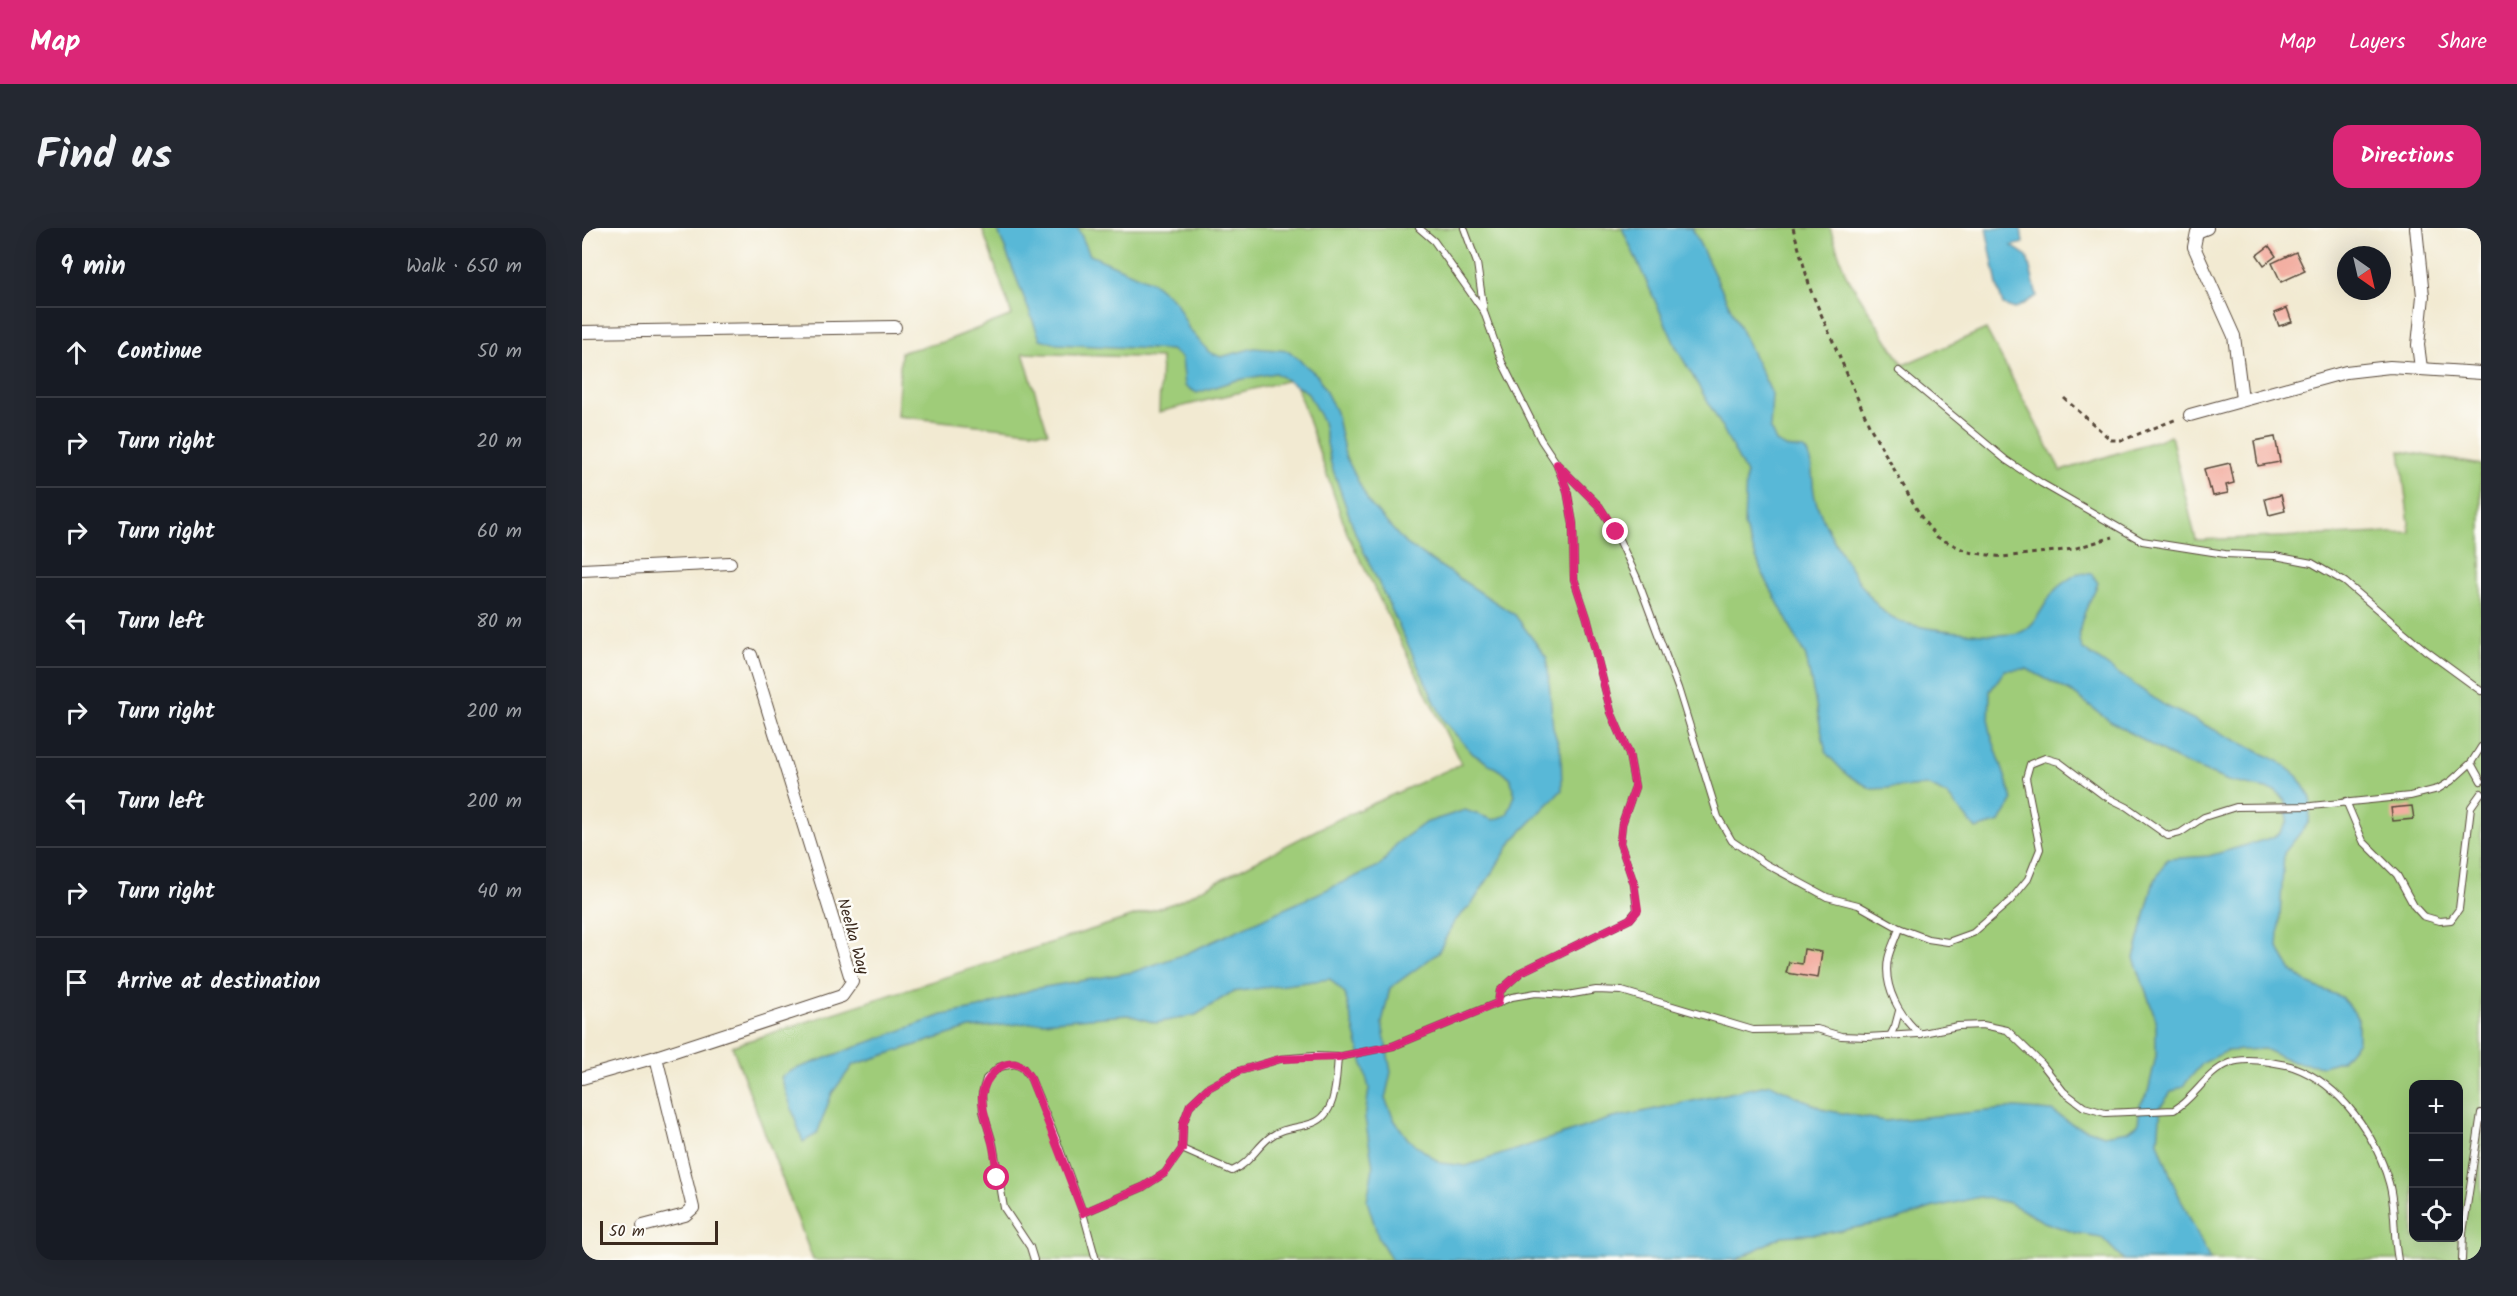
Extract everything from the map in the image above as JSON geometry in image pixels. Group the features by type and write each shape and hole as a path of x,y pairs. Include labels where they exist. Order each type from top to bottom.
{"street":[{"path":"2206,228 2197,232 2194,247 2234,336 2242,399"},
{"path":"2416,228 2423,296 2418,345 2421,368"},
{"path":"582,332 895,327"},
{"path":"2190,415 2346,372 2390,367 2481,374"},
{"path":"582,570 730,563"},
{"name":"Neelka Way","path":"582,1078 656,1057 842,996 852,982 751,655"},
{"path":"643,1226 685,1215 693,1208 656,1057"}],"lane":[{"path":"1419,228 1434,240 1484,312"},
{"path":"1464,228 1477,263 1484,312 1502,362 1541,440 1557,464 1599,506 1616,532 1636,578 1678,687 1718,817 1732,841 1766,864 1827,897 1858,905 1899,928 1928,939 1948,942 1973,933 2010,901 2028,879 2040,849 2026,778 2030,764 2045,758 2060,762 2103,795 2127,807 2168,836 2180,833 2204,817 2235,807 2311,806 2410,796 2438,789 2471,763 2481,747"},
{"path":"1899,370 2006,460 2041,483 2142,541 2225,554 2274,556 2312,563 2345,582 2425,650 2481,691"},
{"path":"1498,1003 1500,991 1521,972 1630,919 1638,910 1634,884 1620,843 1622,824 1635,787 1629,754 1611,712 1587,618 1574,579 1573,524 1567,490 1557,464"},
{"path":"2471,763 2481,780"},
{"path":"2346,801 2363,841 2397,875 2414,906 2423,916 2440,921 2451,920 2459,909 2471,807 2481,793"},
{"path":"1899,928 1888,960 1888,979 1899,1011 1920,1034"},
{"path":"1083,1213 1143,1187 1165,1173 1182,1149 1183,1124 1190,1105 1208,1088 1239,1071 1280,1059 1338,1057 1393,1046 1512,997 1536,993 1567,995 1596,990 1622,991 1753,1030 1817,1029 1840,1036 1890,1036 1920,1034 1958,1026 1983,1025 2007,1030 2042,1064 2064,1092 2084,1107 2105,1113 2174,1110 2182,1106 2216,1071 2231,1062 2258,1060 2293,1067 2323,1083 2343,1101 2365,1130 2390,1186 2398,1260"},
{"path":"1890,1036 1899,1011"},
{"path":"1182,1149 1232,1171 1240,1168 1270,1137 1291,1127 1315,1123 1327,1115 1335,1090 1338,1057"},
{"path":"1034,1260 1030,1247 1004,1208 993,1144 983,1111 982,1094 986,1079 999,1067 1015,1064 1023,1068 1031,1079 1083,1213 1096,1260"},
{"path":"2462,1260 2463,1233 2481,1113"}],"path":[{"path":"1793,228 1811,291 1870,427 1923,520 1936,537 1968,552 2003,557 2073,549 2098,540 2117,537"},
{"path":"2064,398 2111,440 2123,440 2190,415"}],"green space":[{"path":"982,228 1830,228 1846,275 1903,365 1986,329 2061,471 2171,436 2196,540 2410,532 2400,451 2481,465 2481,1260 813,1260 732,1046 1177,902 1332,822 1461,764 1347,533 1294,379 1159,412 1161,358 1023,353 1048,433 897,416 901,352 943,342 1012,315"}],"water":[{"path":"997,228 1078,228 1090,255 1154,283 1176,302 1189,329 1209,352 1221,357 1254,348 1289,351 1318,376 1336,412 1345,455 1369,503 1405,543 1515,615 1547,658 1553,728 1561,752 1562,790 1513,840 1472,904 1454,922 1438,953 1390,988 1382,1023 1391,1072 1385,1099 1395,1121 1408,1139 1440,1163 1466,1166 1609,1119 1771,1084 1825,1110 1885,1121 2016,1108 2052,1111 2074,1125 2104,1135 2128,1131 2138,1124 2140,1105 2148,1092 2156,1056 2156,1020 2134,958 2153,884 2167,859 2209,856 2271,838 2280,833 2287,822 2286,802 2276,791 2228,781 2175,759 2110,721 2073,693 2027,669 2005,670 1990,691 1989,729 2013,800 2000,822 1976,829 1947,795 1930,786 1872,789 1847,775 1826,753 1806,657 1761,570 1744,526 1746,474 1720,423 1677,349 1622,228 1692,228 1772,394 1770,428 1776,442 1788,448 1804,449 1808,455 1816,501 1828,529 1860,582 1882,610 1892,618 1916,626 1954,632 2018,633 2030,626 2061,585 2078,573 2092,574 2098,583 2081,624 2080,641 2083,649 2164,705 2278,761 2297,776 2311,798 2309,822 2284,853 2278,948 2291,970 2309,984 2341,997 2358,1017 2358,1041 2342,1060 2323,1066 2293,1062 2264,1049 2226,1051 2203,1063 2183,1086 2171,1092 2161,1106 2158,1142 2174,1185 2210,1260 2124,1260 2101,1237 2076,1233 2044,1222 2010,1203 1980,1197 1931,1208 1897,1220 1827,1233 1782,1236 1736,1260 1392,1260 1379,1239 1367,1201 1373,1167 1365,1118 1369,1088 1345,994 1330,979 1232,992 1196,1015 1156,1023 1128,1015 970,1028 853,1065 832,1093 817,1134 803,1142 781,1077 793,1070 943,1015 979,1008 1033,989 1133,972 1185,954 1381,865 1397,843 1425,823 1465,810 1494,820 1507,815 1515,795 1510,777 1473,754 1444,721 1356,535 1331,464 1323,422 1307,392 1275,373 1233,381 1197,393 1185,386 1182,358 1171,350 1057,344 1040,339"},
{"path":"1986,228 2021,228 2023,243 2012,246 2027,256 2037,296 2015,309 2003,305"}],"building":[{"path":"2269,246 2276,256 2264,265 2257,255"},
{"path":"2296,252 2305,271 2281,282 2272,263"},
{"path":"2287,308 2292,322 2279,326 2274,313"},
{"path":"2275,437 2280,462 2258,466 2254,441"},
{"path":"2230,463 2234,483 2226,485 2228,493 2213,496 2204,469"},
{"path":"2281,495 2285,511 2269,515 2265,499"},
{"path":"2412,806 2414,819 2393,821 2391,808"},
{"path":"1804,949 1822,952 1818,978 1786,973 1789,962 1802,964"}],"route":[{"path":"997,1178 993,1144 983,1111 982,1094 986,1079 999,1067 1015,1064 1023,1068 1031,1079 1057,1141 1083,1213 1115,1201 1165,1173 1182,1149 1183,1124 1190,1105 1208,1088 1239,1071 1280,1059 1353,1055 1414,1039 1438,1026 1459,1020 1498,1003 1500,991 1521,972 1630,919 1638,910 1634,884 1620,843 1622,824 1635,787 1629,754 1611,712 1587,618 1574,579 1573,524 1567,490 1557,464 1599,506 1616,532"}]}
